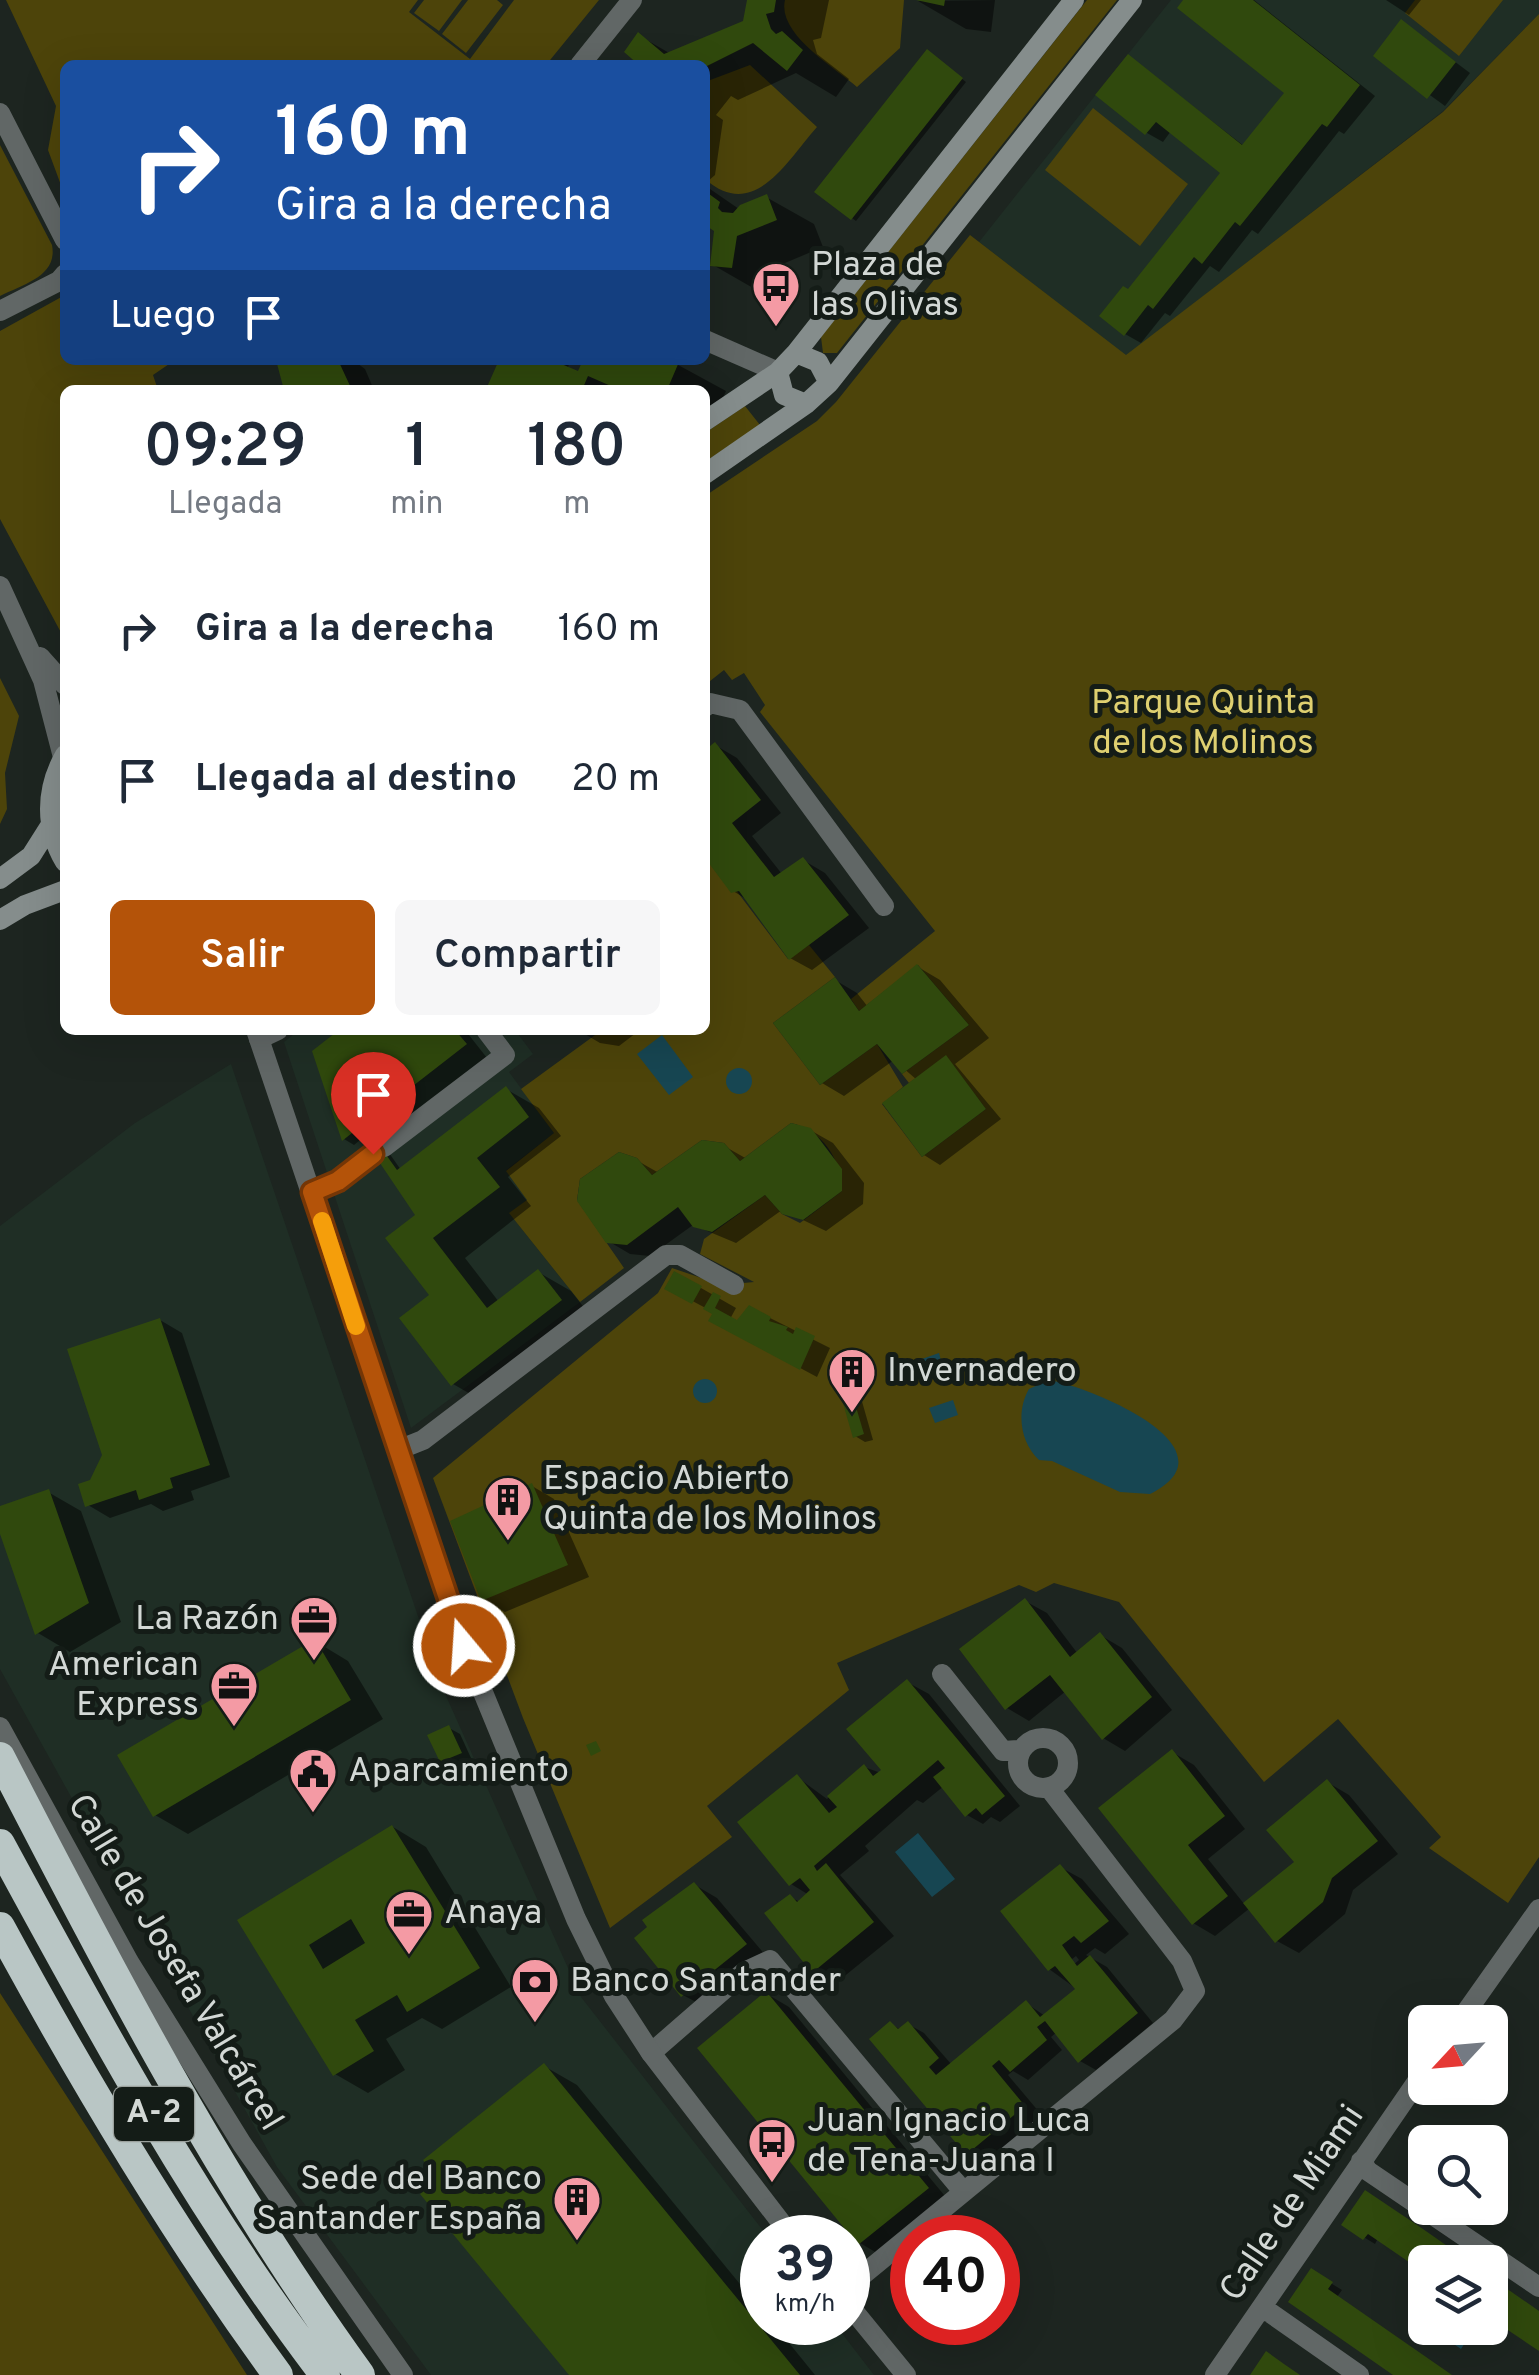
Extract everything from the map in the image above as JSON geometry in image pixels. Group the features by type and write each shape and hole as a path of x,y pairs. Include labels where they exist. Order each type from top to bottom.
{"highway":[{"path":"0,1757 193,2115 304,2296 360,2375"},
{"name":"A-2","path":"0,1844 81,1994 232,2242 325,2375"},
{"name":"A-2","path":"0,1927 74,2064 156,2196 278,2375"},
{"path":"0,1970 26,2011 74,2064"}],"main road":[{"path":"710,418 778,372 796,353 1074,0"},
{"path":"710,471 806,404 829,383 1132,0"},
{"path":"796,353 818,362 829,383"},
{"path":"778,372 784,395 806,404"},
{"path":"60,768 50,798 50,826 60,850"},
{"path":"0,880 30,856 50,826"},
{"path":"0,920 24,905 60,892"}],"street":[{"path":"584,60 632,0"},
{"path":"0,113 60,230"},
{"path":"0,311 60,280"},
{"path":"710,342 778,372"},
{"path":"0,586 23,633 60,740"},
{"path":"23,633 60,679"},
{"path":"710,703 740,710 884,906"},
{"path":"265,1035 312,1192 464,1646 512,1768 591,1950 650,2053 775,2215"},
{"path":"312,1192 338,1181 505,1055 490,1035"},
{"path":"398,1450 422,1440 666,1256 680,1255 734,1285"},
{"path":"942,1674 1003,1751 1020,1750 1040,1738 1063,1747 1067,1771 1050,1788"},
{"name":"Calle de Josefa Valcárcel","path":"0,1727 129,1962 242,2144 403,2375"},
{"path":"870,2268 1173,2020 1195,1991 1182,1960 1050,1788 1032,1786 1020,1775 1020,1750"},
{"path":"1470,2005 1539,1909"},
{"path":"650,2053 744,1972 770,1960 962,2190"},
{"name":"Calle de Miami","path":"1216,2375 1408,2094"},
{"path":"1361,2161 1368,2171 1539,2287"},
{"path":"1260,2310 1269,2312 1359,2375"},
{"path":"870,2331 906,2375"}],"shaded area":[{"path":"1171,0 1539,0 1539,14 1443,111 1126,356 979,242"},
{"path":"293,1035 519,1035 533,1054 509,1072 554,1133 506,1170 527,1200 510,1214 580,1302 411,1428 284,1042"},
{"path":"231,1064 442,1687 581,1997 751,2215 740,2215 740,2345 851,2345 874,2375 431,2375 277,2167 0,1669 0,1226 135,1123"}],"green space":[{"path":"6,0 418,0 409,12 470,59 514,0 599,0 550,60 60,60 60,182 48,150 56,106"},
{"path":"424,0 462,0 439,31 414,13"},
{"path":"468,0 497,0 503,5 466,53 442,34"},
{"path":"785,0 904,0 900,48 857,87 798,37 785,13"},
{"path":"1087,0 1117,0 837,353 823,353 821,337"},
{"path":"1415,0 1503,0 1459,56 1405,13"},
{"name":"Parque Quinta de los Molinos","path":"1539,14 1539,1857 1508,1903 1429,1848 1441,1837 1338,1719 1264,1782 1119,1602 1054,1583 1036,1592 1019,1585 837,1663 849,1690 707,1806 732,1837 610,1928 523,1718 433,1478 658,1293 672,1268 722,1285 754,1282 700,1254 704,1239 765,1195 782,1214 800,1223 842,1191 841,1179 834,1158 821,1139 791,1123 740,1161 724,1143 702,1140 652,1175 637,1158 619,1152 580,1179 577,1200 624,1268 580,1302 509,1213 527,1200 506,1171 554,1133 521,1089 595,1035 710,1035 710,856 788,959 809,945 835,977 773,1023 820,1085 877,1044 903,1087 882,1104 922,1157 986,1109 946,1056 909,1083 902,1074 969,1025 918,965 859,1011 851,999 935,931 760,712 765,705 744,673 732,680 724,670 710,681 710,493 817,421 970,235 1126,355 1443,112"},
{"path":"750,65 817,127 781,170 754,191 723,191 710,182 710,80"},
{"path":"1093,108 1188,184 1140,246 1045,170"},
{"path":"0,145 52,245 52,256 45,272 0,296"},
{"path":"60,298 60,365 168,365 153,375 156,385 60,385 60,631 0,519 0,331"},
{"path":"745,406 760,425 710,459 710,430"},
{"path":"0,678 19,716 5,773 7,809 0,824"},
{"path":"0,1993 247,2375 0,2375"}],"water":[{"path":"662,1035 693,1077 669,1095 637,1054"},
{"path":"739,1068 748,1072 752,1081 748,1090 739,1094 730,1090 726,1081 730,1072"},
{"path":"939,1353 943,1368 921,1376 916,1361"},
{"path":"705,1379 714,1382 714,1400 705,1403 696,1400 693,1391 696,1382"},
{"path":"1049,1380 1094,1394 1148,1422 1168,1439 1178,1458 1173,1476 1150,1494 1120,1492 1052,1461 1039,1460 1024,1435 1022,1407 1029,1389"},
{"path":"953,1400 958,1415 935,1423 929,1408"},
{"path":"918,1833 955,1879 932,1897 895,1852"}],"building":[{"path":"747,0 776,0 774,12 766,14 771,29 776,34 782,31 803,50 787,71 753,43 710,64 710,60 633,60 624,52 638,32 664,54 743,21"},
{"path":"916,0 945,0 944,6"},
{"path":"1183,0 1253,0 1360,85 1327,127 1322,124 1240,226 1235,222 1202,264 1194,257 1153,309 1148,305 1124,336 1099,316 1123,286 1128,289 1220,173 1156,122 1145,135 1095,95 1128,54 1242,145 1284,93 1177,8"},
{"path":"1401,19 1456,62 1427,99 1373,56"},
{"path":"927,49 963,78 851,220 814,192"},
{"path":"767,194 777,220 737,236 732,268 710,266 714,231 710,228 710,195 720,202 718,208 722,212 733,213 740,205"},
{"path":"277,365 340,365 350,385 283,385"},
{"path":"497,365 564,365 578,371 581,365 678,365 669,385 609,385 588,376 584,385 488,385"},
{"path":"715,742 761,800 732,823 774,877 803,857 849,915 789,960 739,891 731,893 710,865 710,746"},
{"path":"917,964 969,1025 902,1074 877,1044 820,1085 773,1023 835,977 859,1011"},
{"path":"333,1035 459,1035 467,1044 364,1124 397,1170 506,1086 529,1117 477,1158 500,1187 433,1238 487,1308 538,1269 562,1300 451,1386 399,1318 429,1295 385,1238 415,1215 357,1129 342,1141 312,1051"},
{"path":"946,1055 986,1109 922,1157 882,1103"},
{"path":"791,1123 811,1128 842,1169 842,1191 803,1220 782,1214 765,1195 712,1232 693,1227 678,1207 627,1245 606,1243 577,1201 580,1179 619,1152 637,1158 652,1175 702,1140 724,1143 740,1161"},
{"path":"674,1271 702,1286 692,1304 664,1289"},
{"path":"713,1292 721,1296 715,1308 737,1320 749,1305 771,1317 769,1321 788,1327 786,1330 793,1334 796,1327 815,1336 800,1370 708,1321 712,1314 703,1309"},
{"path":"160,1318 210,1465 170,1478 173,1488 139,1500 136,1490 85,1507 78,1484 90,1480 102,1455 67,1349"},
{"name":"Invernadero","path":"851,1390 864,1434 853,1438 840,1393"},
{"name":"Espacio Abierto Quinta de los Molinos","path":"532,1483 568,1565 481,1601 450,1521"},
{"path":"49,1489 89,1603 35,1635 0,1534 0,1506"},
{"path":"1025,1598 1070,1657 1100,1632 1152,1697 1102,1740 1050,1675 1005,1710 959,1649"},
{"name":"American Express","path":"315,1639 351,1700 153,1817 117,1755"},
{"path":"907,1679 1005,1796 982,1815 976,1808 965,1817 933,1777 945,1768 938,1760 814,1866 817,1871 826,1863 874,1922 812,1973 764,1913 790,1894 797,1902 810,1890 800,1878 789,1886 737,1822 797,1774 829,1813 837,1807 827,1796 864,1764 873,1776 881,1770 846,1729"},
{"path":"449,1725 462,1753 440,1762 427,1735"},
{"path":"596,1741 601,1751 591,1756 586,1745"},
{"path":"1172,1749 1225,1816 1188,1845 1228,1896 1192,1925 1098,1808"},
{"path":"1327,1779 1378,1841 1332,1878 1323,1902 1275,1943 1243,1903 1294,1862 1266,1830"},
{"name":"Anaya","path":"392,1825 480,1968 407,2012 397,1995 355,2020 374,2051 333,2076 237,1920","holes":["351,1919 365,1943 323,1969 309,1945"]},
{"path":"1060,1864 1109,1921 1081,1943 1074,1936 1062,1945 1077,1966 1090,1955 1138,2013 1078,2063 1045,2021 1037,2027 1047,2040 1010,2072 999,2060 992,2066 1025,2106 966,2155 869,2039 890,2021 898,2029 908,2021 939,2058 929,2067 936,2075 1026,2000 1040,2017 1075,1989 1055,1966 1048,1971 1000,1911"},
{"path":"694,1882 747,1944 681,1997 634,1938 647,1927 642,1920"},
{"path":"766,1991 929,2188 895,2215 890,2215 890,2219 870,2235 870,2215 833,2215 697,2048"},
{"name":"Sede del Banco Santander España","path":"544,2063 740,2302 740,2345 775,2345 800,2375 569,2375 420,2194 436,2178 423,2160"},
{"path":"1365,2190 1408,2219 1408,2225 1416,2225 1445,2245 1408,2245 1408,2261 1368,2234 1363,2240 1341,2225"},
{"path":"1311,2268 1333,2282 1328,2289 1452,2375 1393,2375 1288,2302"},
{"path":"1508,2289 1539,2311 1539,2351 1508,2330"},
{"path":"1266,2351 1284,2364 1300,2375 1250,2375"}],"slow traffic":[{"path":"322,1221 356,1326"}],"place":[{"name":"Plaza de las Olivas","path":"776,328"},
{"name":"Invernadero","path":"852,1414"},
{"name":"Espacio Abierto Quinta de los Molinos","path":"508,1542"},
{"name":"La Razón","path":"314,1662"},
{"name":"American Express","path":"234,1728"},
{"name":"Aparcamiento","path":"313,1814"},
{"name":"Anaya","path":"409,1956"},
{"name":"Banco Santander","path":"535,2024"},
{"name":"Juan Ignacio Luca de Tena-Juana I","path":"772,2184"},
{"name":"Sede del Banco Santander España","path":"577,2242"}],"route":[{"path":"373,1154 338,1181 312,1192 464,1646"}]}
